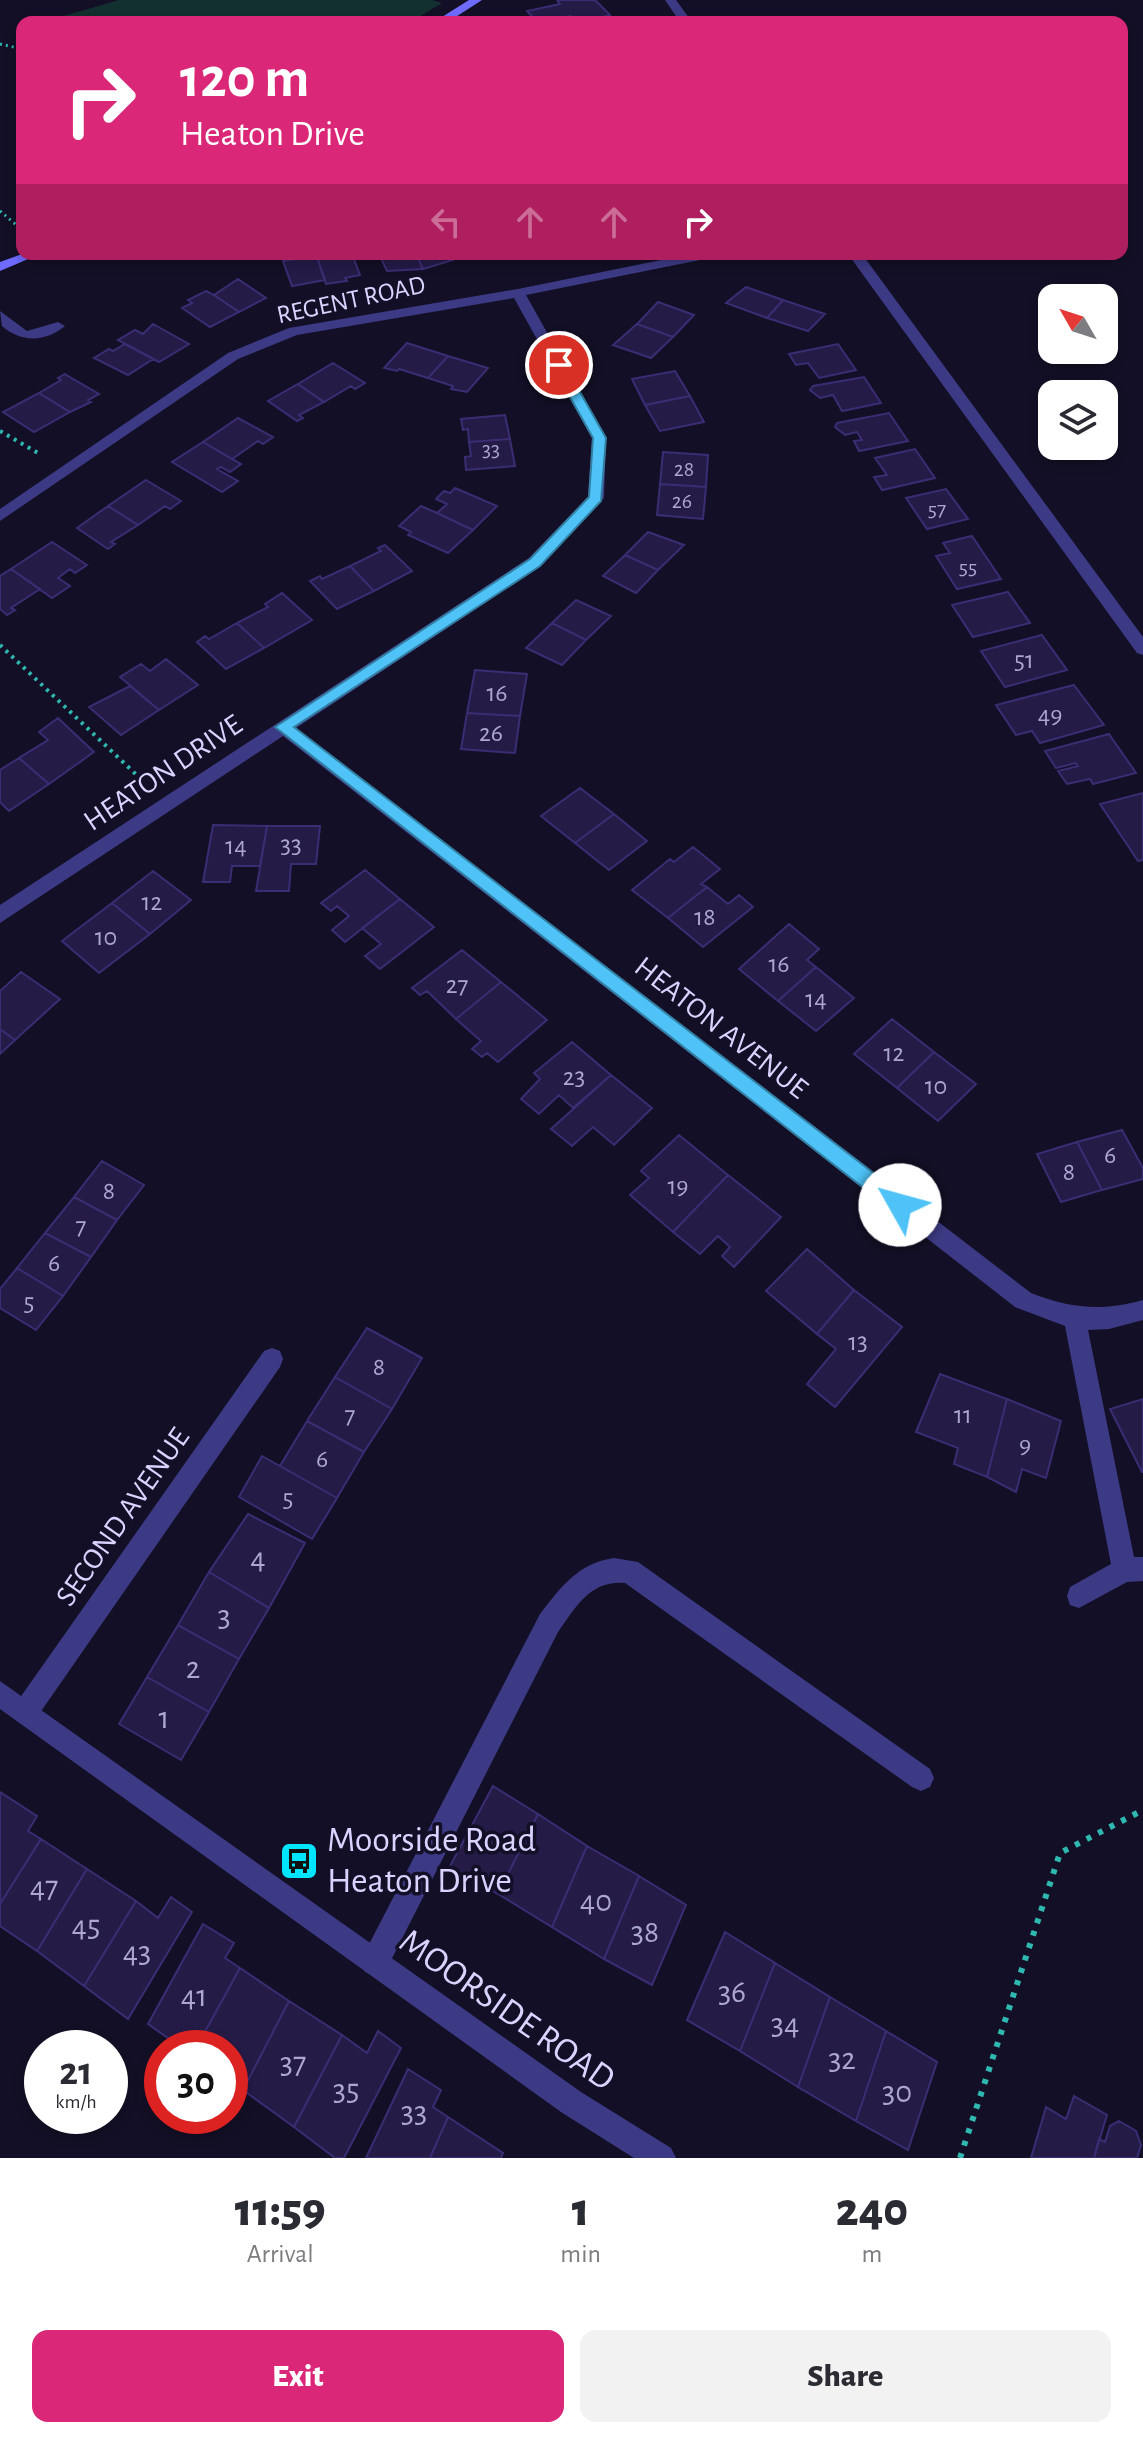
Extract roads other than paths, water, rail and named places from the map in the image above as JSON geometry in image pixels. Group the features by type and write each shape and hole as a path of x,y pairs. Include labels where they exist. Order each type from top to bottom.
{"main road":[{"path":"450,16 477,0"}],"street":[{"name":"REGENT ROAD","path":"0,516 233,356 294,331 518,293 680,260"},
{"path":"859,260 1143,649"},
{"name":"HEATON DRIVE","path":"0,915 535,562 596,498 599,438 518,293"},
{"path":"0,315 16,333 28,336 58,326"},
{"name":"HEATON AVENUE","path":"283,727 1023,1300 1075,1321 1124,1317 1143,1310"},
{"path":"1075,1321 1134,1570 1079,1596"},
{"name":"SECOND AVENUE","path":"26,1711 272,1359"},
{"path":"375,1962 549,1623 581,1582 599,1569 629,1571 921,1778"},
{"name":"MOORSIDE ROAD","path":"0,1694 571,2102 661,2158"}],"place":[{"name":"Moorside Road Heaton Drive","path":"299,1861"}]}
